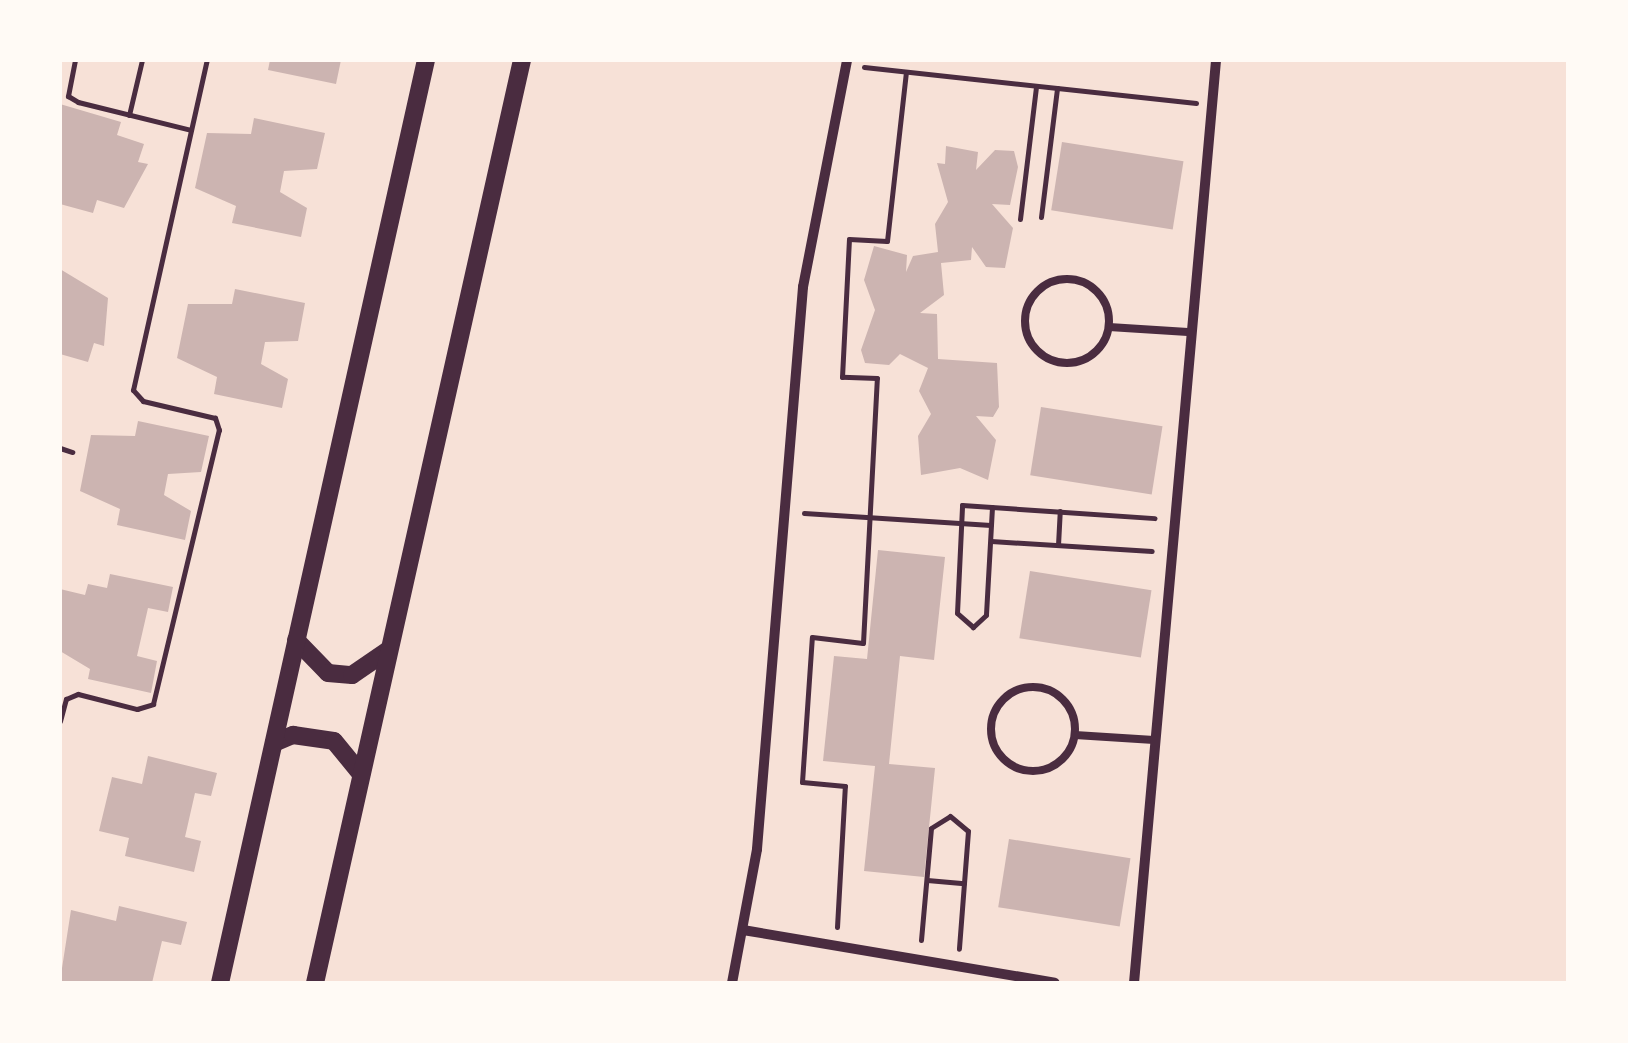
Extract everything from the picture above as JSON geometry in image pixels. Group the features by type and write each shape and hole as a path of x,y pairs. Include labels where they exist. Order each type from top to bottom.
{"street":[{"path":"220,983 426,60"},
{"path":"315,983 522,60"},
{"path":"1134,983 1188,332 1216,60"},
{"path":"732,983 744,930 786,512 803,287 846,63"},
{"path":"296,640 328,673 374,666 390,649"},
{"path":"274,743 293,735 334,741 361,774"},
{"path":"744,930 1054,983"}],"lane":[{"path":"1074,278 1101,296 1109,327 1092,355 1061,363 1033,346 1025,314 1042,286 1074,278"},
{"path":"1109,327 1188,332"},
{"path":"1040,687 1068,704 1076,735 1058,763 1027,771 999,754 991,722 1008,694 1040,687"},
{"path":"1076,735 1154,740"}],"path":[{"path":"75,60 68,96 191,130"},
{"path":"128,115 142,60"},
{"path":"60,722 63,704 78,694 137,709 154,704 219,430 215,418 143,402 134,390 206,60"},
{"path":"846,63 1213,105"},
{"path":"836,946 845,786 802,782 812,637 863,642 874,517 877,378 842,376 848,239 888,241 906,72"},
{"path":"1020,219 1036,86"},
{"path":"1040,217 1056,88"},
{"path":"60,448 72,452"},
{"path":"992,507 986,615 965,626 956,613 962,505 1060,511 1172,519"},
{"path":"1058,545 1060,511"},
{"path":"786,512 991,525"},
{"path":"990,541 1170,552"},
{"path":"920,960 931,828 950,816 968,831 958,966"},
{"path":"927,880 964,884"}],"building":[{"path":"270,60 341,60 336,84 268,70"},
{"path":"60,104 121,122 117,135 144,144 138,162 148,164 124,208 97,200 93,213 60,204"},
{"path":"254,118 325,133 317,169 284,171 280,192 307,208 301,237 232,223 236,206 195,188 207,133 251,134"},
{"path":"1062,142 1183,161 1173,229 1051,210"},
{"path":"946,146 978,152 976,170 995,150 1014,151 1018,167 1010,205 992,204 1013,228 1005,268 986,267 972,247 971,260 941,263 944,295 920,313 937,314 938,359 997,363 999,407 993,417 976,416 996,440 988,480 960,468 921,475 918,436 931,414 919,391 928,368 900,354 889,365 865,363 861,350 875,310 864,280 874,246 907,255 906,272 913,256 938,252 935,224 948,202 937,163 945,164"},
{"path":"60,269 108,298 104,346 94,343 88,362 60,354"},
{"path":"235,289 305,303 298,341 265,342 261,364 288,379 282,408 214,394 217,377 177,358 188,304 232,304"},
{"path":"1041,407 1162,426 1152,494 1030,475"},
{"path":"138,421 209,436 201,472 168,474 164,495 191,511 185,540 117,525 120,509 80,491 91,435 135,436"},
{"path":"878,550 945,557 934,660 900,656 889,764 935,768 924,877 864,871 875,766 823,761 834,656 867,659"},
{"path":"1030,571 1151,590 1141,657 1019,638"},
{"path":"110,574 173,587 168,612 148,608 137,656 157,661 151,693 88,679 90,669 60,651 60,589 85,595 88,584 107,588"},
{"path":"148,756 217,773 211,796 195,793 185,837 201,841 194,872 125,856 129,838 99,831 112,777 142,784"},
{"path":"1009,839 1130,858 1120,926 998,907"},
{"path":"119,906 187,922 181,945 162,941 152,983 60,981 71,910 116,921"}]}
